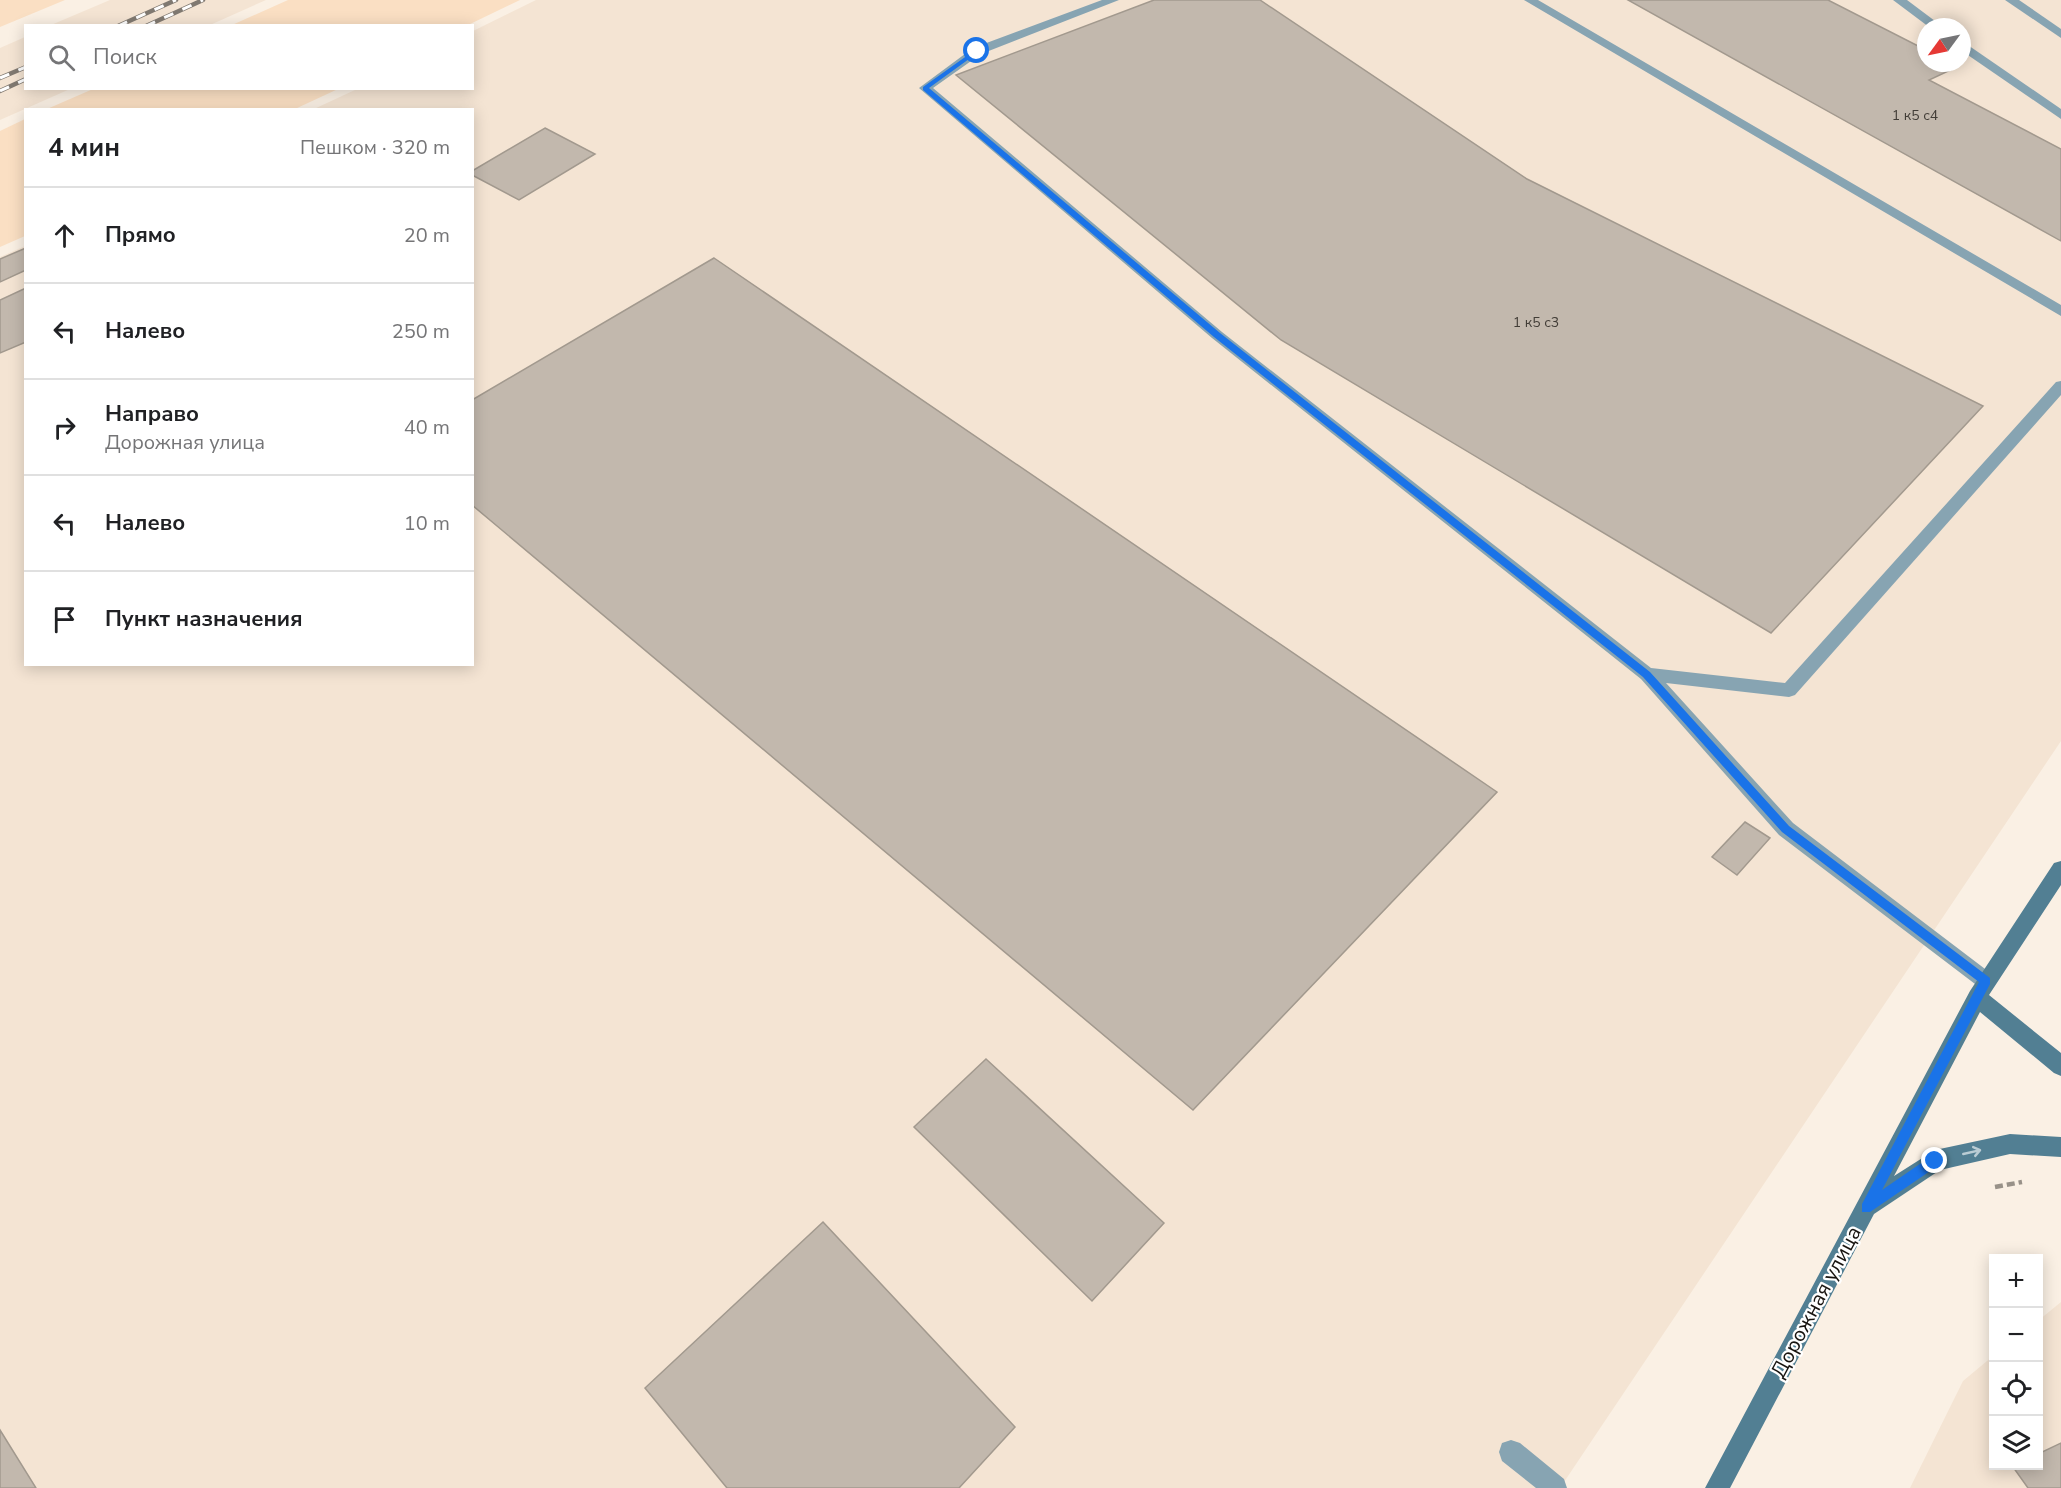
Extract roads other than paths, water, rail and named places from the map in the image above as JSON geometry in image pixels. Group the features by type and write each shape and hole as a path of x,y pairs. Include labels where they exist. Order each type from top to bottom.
{"main road":[{"name":"Дорожная улица","path":"1717,1488 1982,989 2061,869"},
{"path":"1982,989 2061,1066"},
{"path":"1866,1208 1935,1161 2010,1144 2061,1147"}],"street":[{"path":"1113,0 977,51 925,88 1217,335 1647,674 1786,829 1982,989"},
{"path":"1530,0 2061,311"},
{"path":"1899,0 1924,18"},
{"path":"2011,0 2061,34"},
{"path":"1971,51 2061,115"},
{"path":"1647,674 1789,690 2061,386"},
{"path":"1511,1452 1555,1488"}],"railway":[{"path":"122,24 176,0"},
{"path":"150,24 203,0"},
{"path":"0,78 24,68"},
{"path":"0,91 24,80"}]}
